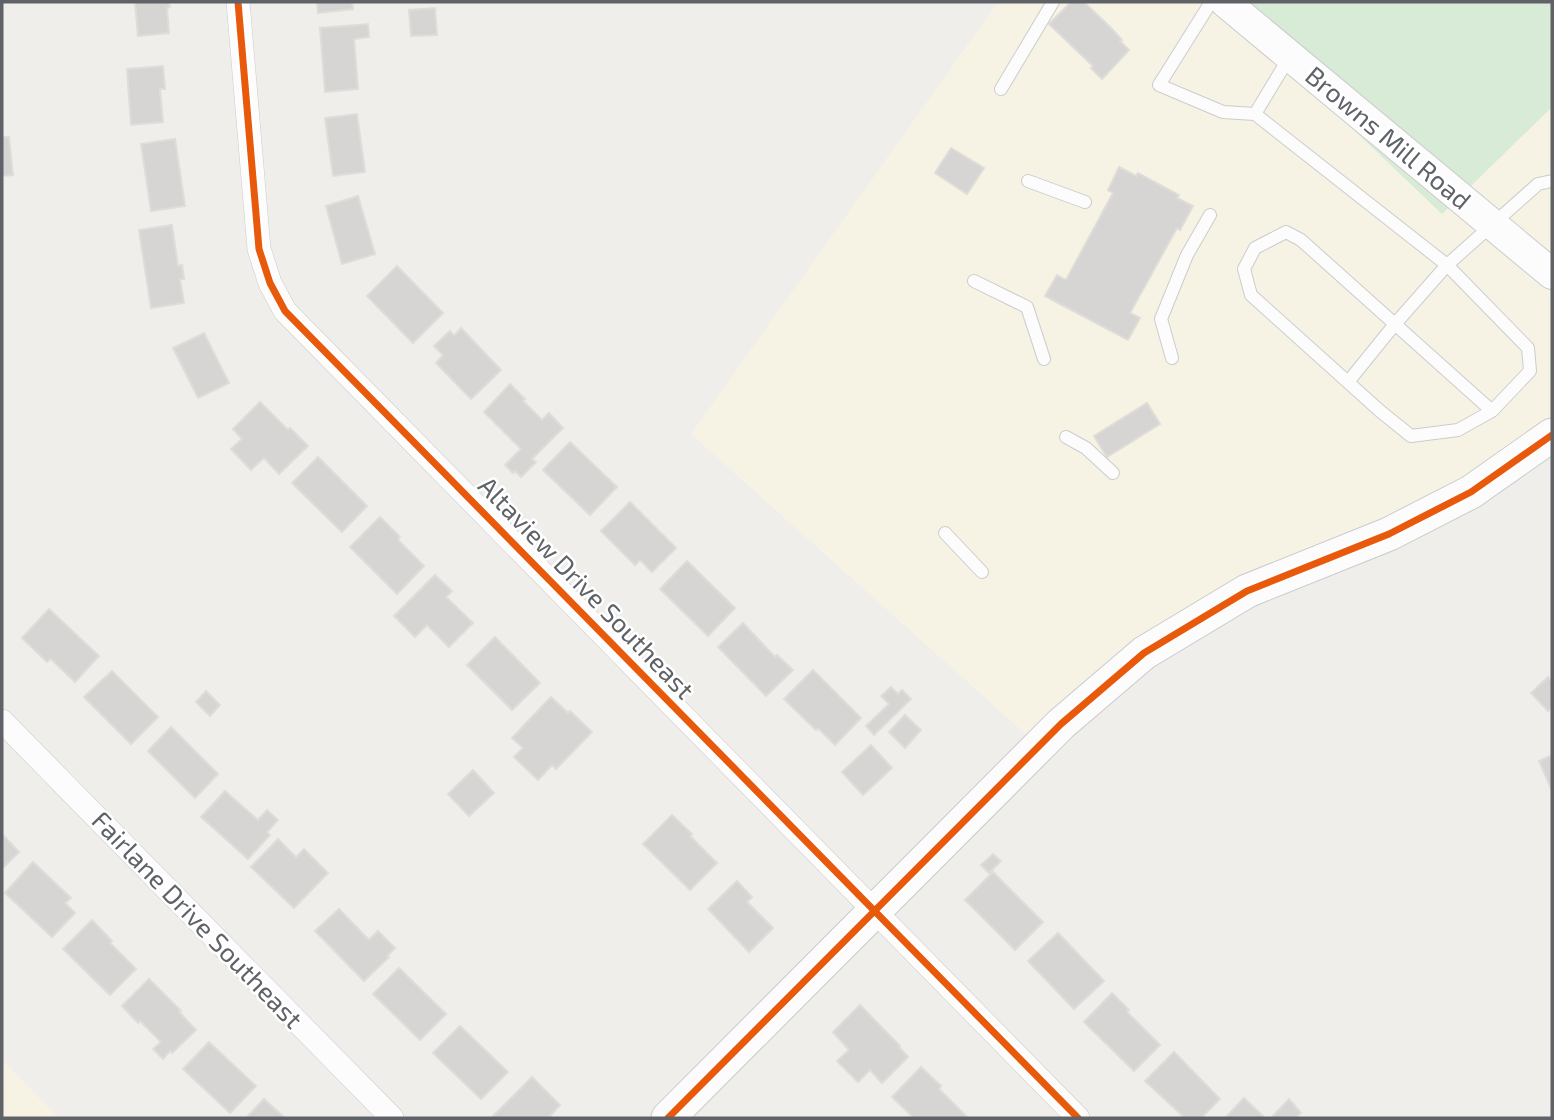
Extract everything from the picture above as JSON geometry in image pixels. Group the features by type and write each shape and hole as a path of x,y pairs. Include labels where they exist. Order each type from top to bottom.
{"main road":[{"path":"668,1118 1061,724 1144,653 1247,592 1389,534 1471,492 1552,435"}],"street":[{"name":"Altaview Drive Southeast","path":"238,2 259,248 270,283 285,311 1078,1118"},
{"name":"Browns Mill Road","path":"1225,2 1552,274"},
{"name":"Fairlane Drive Southeast","path":"2,721 392,1118"}],"lane":[{"path":"1001,89 1052,2"},
{"path":"1211,2 1159,85 1223,112 1255,114 1447,265 1528,348 1530,372 1492,411 1458,430 1411,436 1251,295 1244,270 1255,248 1286,232 1301,240 1492,411"},
{"path":"1255,114 1290,56"},
{"path":"1028,181 1085,202"},
{"path":"1348,382 1447,265 1538,184 1552,181"},
{"path":"1172,358 1161,319 1187,255 1210,215"},
{"path":"974,281 1027,307 1044,359"},
{"path":"1066,437 1086,448 1113,473"},
{"path":"945,533 982,572"}],"shaded area":[{"path":"998,2 1220,2 1442,214 1552,107 1552,448 1336,545 1029,737 691,434"},
{"path":"2,1060 59,1118 2,1118"}],"green space":[{"path":"1220,2 1552,2 1552,107 1442,214"}],"building":[{"path":"135,2 169,2 169,33 138,36"},
{"path":"317,2 352,2 353,9 318,13"},
{"path":"1071,2 1084,2 1129,50 1102,79 1091,68 1093,66 1049,24"},
{"path":"435,8 437,35 411,36 409,10"},
{"path":"368,24 369,37 354,39 358,89 325,92 320,28"},
{"path":"163,66 165,89 160,89 163,122 131,125 127,69"},
{"path":"357,114 365,172 333,176 325,118"},
{"path":"2,137 9,137 13,175 2,176"},
{"path":"175,139 185,206 151,211 141,144"},
{"path":"951,148 984,168 967,194 935,173"},
{"path":"1119,167 1136,176 1138,173 1179,195 1177,198 1193,206 1180,230 1177,228 1130,313 1140,318 1128,340 1045,296 1057,275 1066,280 1113,193 1108,190"},
{"path":"358,196 375,254 342,264 326,206"},
{"path":"172,225 178,266 182,265 184,279 180,279 184,303 151,308 139,230"},
{"path":"397,266 443,313 413,343 367,296"},
{"path":"461,328 501,370 471,399 436,363 443,355 434,346 450,331 454,336"},
{"path":"204,333 229,383 198,398 173,348"},
{"path":"510,384 542,420 549,413 563,428 532,459 536,462 521,477 505,465 521,449 484,412"},
{"path":"260,402 308,446 279,474 264,458 251,470 231,449 242,439 233,429"},
{"path":"1147,403 1160,424 1107,457 1094,436"},
{"path":"570,442 617,487 590,515 543,470"},
{"path":"318,457 367,506 342,532 292,483"},
{"path":"630,502 676,548 652,572 640,560 635,565 601,531"},
{"path":"380,517 424,566 397,594 350,547"},
{"path":"687,561 735,608 708,636 660,589"},
{"path":"435,575 452,591 446,597 473,623 449,647 427,625 415,637 394,616"},
{"path":"49,609 99,656 75,682 51,659 47,662 22,638"},
{"path":"743,623 775,657 777,655 793,670 766,696 718,647"},
{"path":"495,637 540,683 512,710 467,665"},
{"path":"813,670 861,718 835,745 784,699"},
{"path":"112,671 158,717 131,744 84,697"},
{"path":"1548,677 1552,681 1552,707 1548,711 1531,693"},
{"path":"891,687 898,694 902,690 911,699 874,735 866,726 889,704 881,696"},
{"path":"206,691 220,705 210,716 196,702"},
{"path":"551,697 592,732 556,769 552,765 538,780 514,757 523,748 512,738"},
{"path":"905,715 921,730 905,748 889,732"},
{"path":"171,727 218,774 195,798 148,751"},
{"path":"871,745 892,768 863,795 842,772"},
{"path":"1552,755 1552,791 1539,761"},
{"path":"473,770 494,793 469,816 448,794"},
{"path":"225,791 258,820 267,810 278,820 267,832 270,835 248,859 201,817"},
{"path":"672,815 717,863 690,890 643,844"},
{"path":"2,834 19,852 2,869"},
{"path":"278,839 296,857 304,849 328,873 294,908 251,867"},
{"path":"993,854 1001,861 989,873 981,865"},
{"path":"33,862 71,898 65,903 75,913 52,937 5,893"},
{"path":"993,872 1043,922 1015,950 965,900"},
{"path":"737,881 752,897 747,902 773,928 749,952 708,909"},
{"path":"339,909 369,940 378,931 395,948 364,981 315,931"},
{"path":"92,920 136,969 110,995 63,949"},
{"path":"1058,933 1104,981 1074,1009 1028,961"},
{"path":"399,968 446,1014 420,1040 373,994"},
{"path":"149,979 196,1030 163,1059 153,1049 161,1042 122,1006"},
{"path":"1112,993 1160,1045 1134,1071 1084,1022"},
{"path":"860,1005 908,1057 882,1083 870,1070 858,1082 837,1061 849,1050 833,1032"},
{"path":"460,1026 508,1072 481,1099 433,1053"},
{"path":"209,1042 256,1086 230,1113 183,1069"},
{"path":"1174,1052 1220,1099 1201,1118 1185,1118 1145,1081"},
{"path":"921,1067 941,1086 939,1089 966,1118 914,1118 892,1097"},
{"path":"532,1077 560,1105 550,1116 552,1118 495,1118 493,1116"},
{"path":"1244,1098 1265,1118 1225,1118"},
{"path":"264,1099 285,1118 246,1118"},
{"path":"1289,1099 1301,1113 1295,1118 1275,1118 1273,1116"}],"cycle path":[{"path":"238,2 259,249 270,283 285,311 1078,1118"},
{"path":"668,1118 1061,724 1144,653 1247,591 1389,534 1471,492 1552,435"}]}
